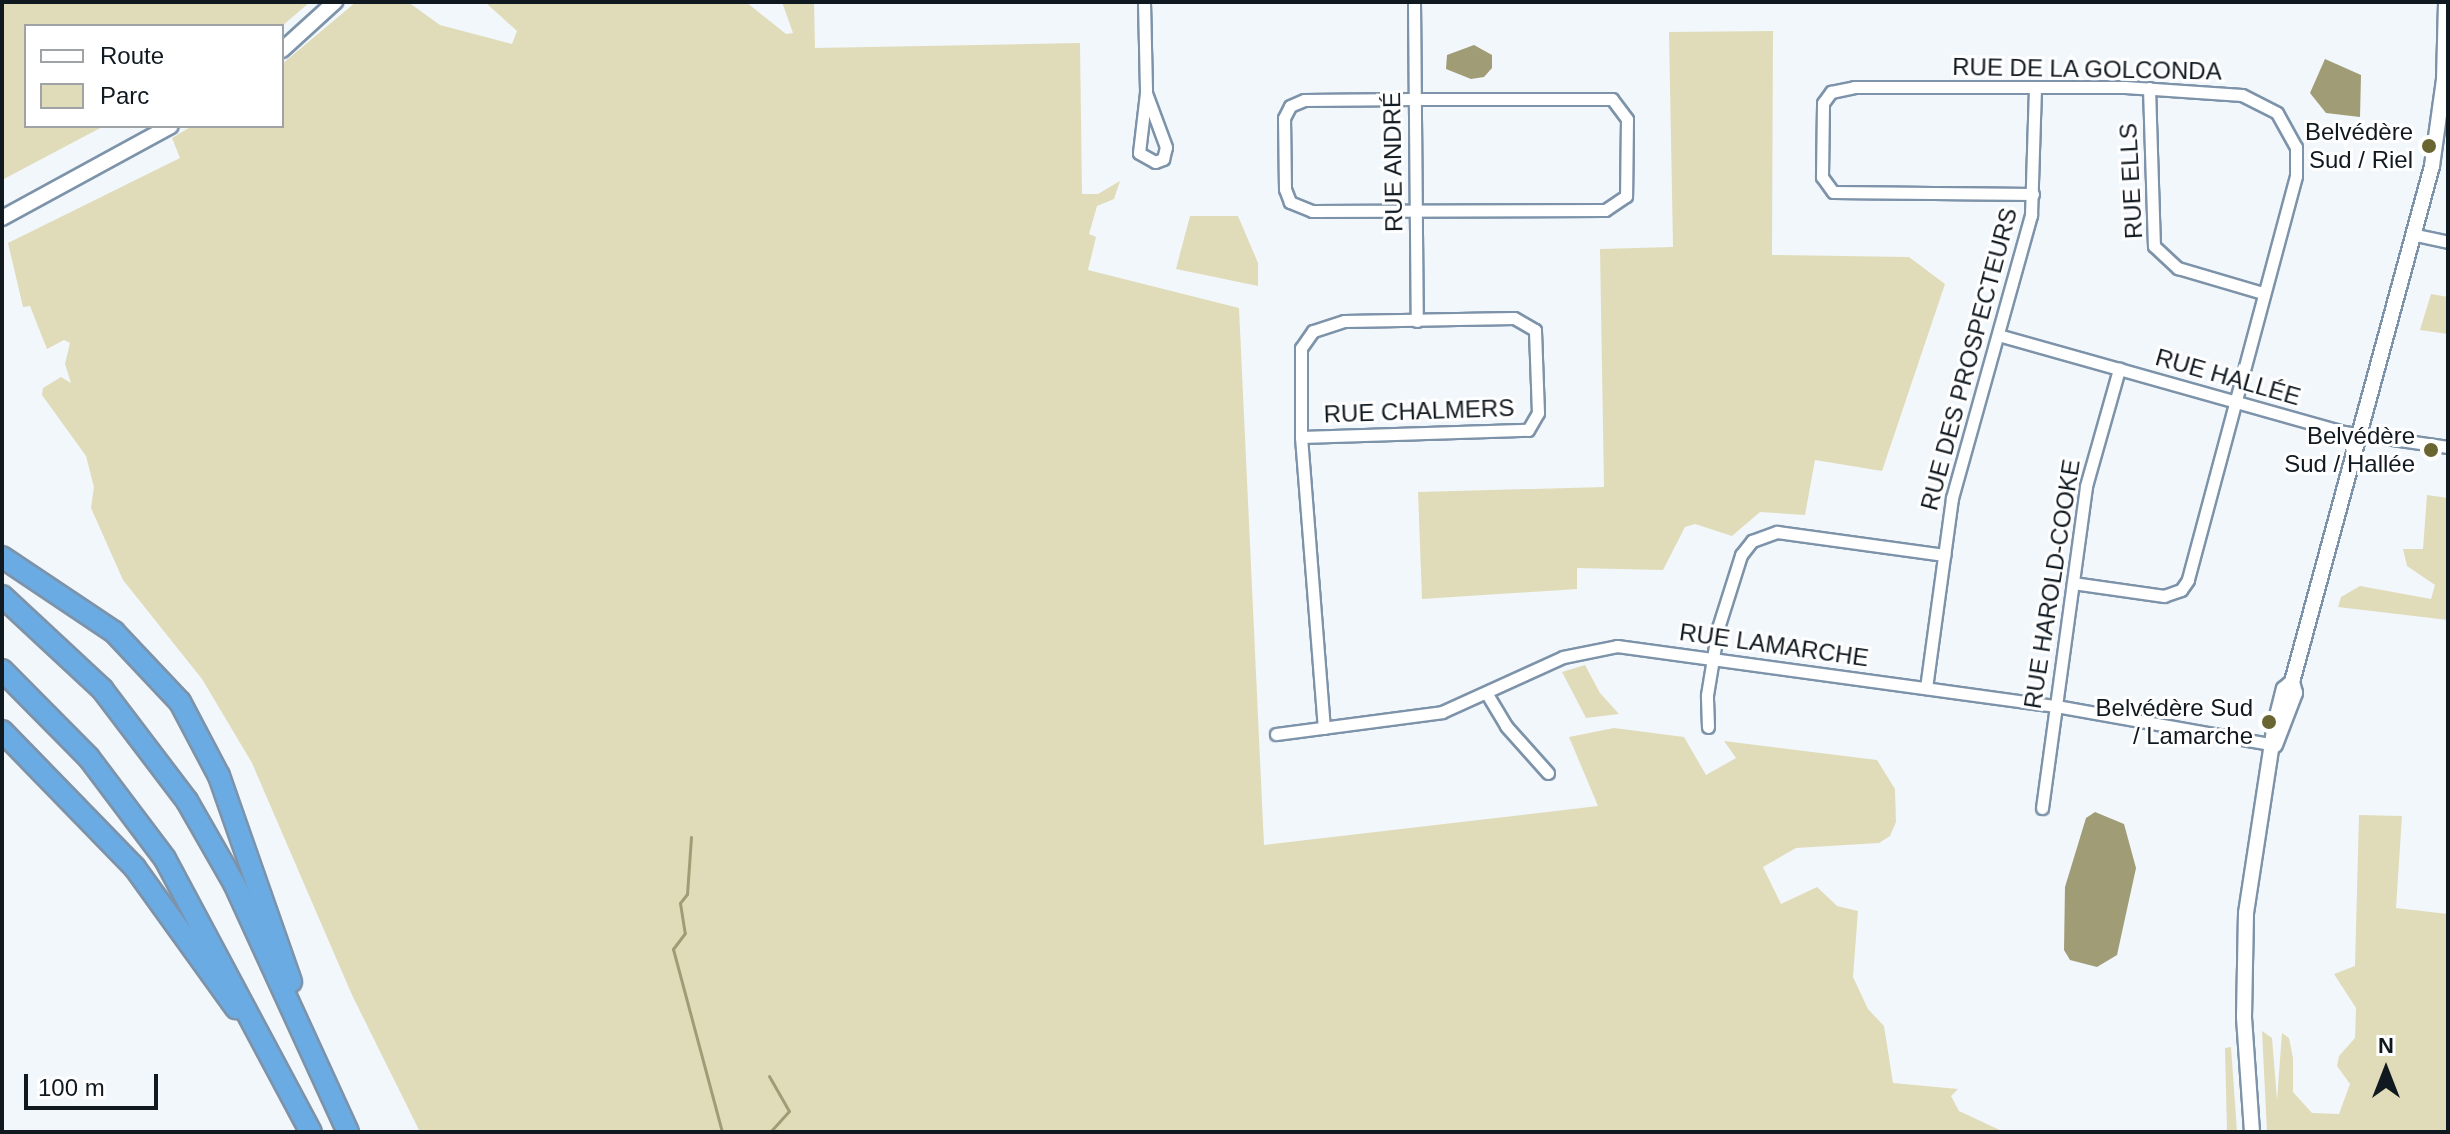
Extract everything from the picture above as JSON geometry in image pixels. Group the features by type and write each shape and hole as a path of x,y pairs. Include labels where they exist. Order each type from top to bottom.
{"highway":[{"path":"2,557 122,638 164,681 192,721 229,802 313,1055"},
{"path":"2,596 90,676 174,780 226,867 348,1132"},
{"path":"2,670 77,744 155,844 202,920 311,1132"},
{"path":"2,731 165,903 277,1067"},
{"path":"2,740 58,787"}],"street":[{"path":"284,48 335,2"},
{"path":"1144,2 1146,93 1139,153 1155,162 1163,159 1166,147 1146,93"},
{"name":"RUE ANDRÉ","path":"1414,2 1417,321"},
{"path":"2252,1132 2244,1017 2246,913 2278,712 2292,682 2443,130 2446,2"},
{"name":"RUE DE LA GOLCONDA","path":"2033,194 1833,192 1822,177 1822,109 1826,97 1845,88 2035,87 2149,88 2251,97 2269,106 2289,128 2297,167 2185,585 2164,596 2073,583"},
{"name":"RUE DES PROSPECTEURS","path":"1926,688 1955,488 2033,194 2035,87"},
{"name":"RUE ELLS","path":"2149,88 2154,246 2178,268 2263,293"},
{"path":"1603,98 1618,103 1627,119 1628,188 1615,208 1302,210 1290,202 1285,189 1284,118 1290,106 1304,100 1413,99 1603,98"},
{"path":"2,218 167,128"},
{"path":"2416,235 2448,242"},
{"name":"RUE CHALMERS","path":"1301,437 1522,432 1534,426 1537,336 1531,325 1514,318 1344,321 1313,331 1299,356 1301,437 1324,728"},
{"name":"RUE HALLÉE","path":"1998,335 2360,436 2448,447"},
{"name":"RUE HAROLD-COOKE","path":"2042,808 2086,486 2119,369"},
{"path":"1708,727 1712,658 1741,555 1760,536 1786,533 1944,555"},
{"name":"RUE LAMARCHE","path":"1276,734 1427,716 1487,694 1589,649 1631,647 2056,706 2275,745"},
{"path":"1487,694 1506,726 1548,773"}],"green space":[{"path":"2,2 310,2 284,24 24,24 24,128 100,128 2,180"},
{"path":"356,2 408,2 440,25 512,44 517,31 485,2 746,2 786,34 793,33 782,2 814,2 815,48 1080,43 1082,194 1098,194 1120,181 1114,199 1097,206 1089,234 1096,237 1088,270 1239,308 1264,845 1598,806 1569,737 1614,728 1684,737 1706,775 1736,758 1724,741 1877,760 1895,789 1896,822 1890,836 1879,843 1796,848 1763,867 1781,904 1817,887 1837,906 1858,911 1853,977 1868,1009 1884,1026 1893,1083 1958,1089 1951,1096 1959,1111 2004,1132 420,1132 352,995 252,763 202,679 123,580 91,508 94,487 86,456 42,395 43,388 61,377 71,383 65,364 70,343 64,340 47,349 30,306 23,307 8,243 180,158 172,138 189,128 284,128 284,62"},
{"path":"1773,31 1772,255 1909,257 1945,284 1882,471 1815,460 1805,515 1760,512 1732,536 1695,524 1685,527 1663,570 1577,568 1577,589 1422,599 1418,492 1604,487 1600,249 1673,247 1669,32"},
{"path":"1190,216 1238,216 1258,263 1258,286 1176,269"},
{"path":"2431,294 2448,297 2448,334 2420,330"},
{"path":"2427,495 2448,498 2448,620 2338,607 2341,597 2360,586 2431,599 2435,585 2407,566 2403,549 2423,549"},
{"path":"1585,665 1600,693 1619,714 1586,718 1562,672"},
{"path":"2359,815 2402,816 2396,908 2448,914 2448,1132 2267,1132 2262,1031 2272,1038 2277,1100 2282,1033 2289,1038 2293,1058 2293,1092 2312,1113 2339,1114 2350,1084 2337,1066 2339,1056 2355,1038 2356,1008 2334,974 2355,966"},
{"path":"2231,1047 2237,1132 2227,1132 2225,1048"}],"shaded area":[{"path":"1474,45 1492,55 1492,68 1484,77 1471,79 1446,69 1447,55"},
{"path":"2325,59 2361,75 2360,117 2326,113 2310,93"},
{"path":"2095,812 2124,824 2136,868 2117,955 2097,967 2070,960 2064,950 2065,887 2086,818"}],"waterway":[{"path":"691,837 687,894 680,903 685,933 673,949 722,1132"},
{"path":"769,1076 789,1111 770,1132"}],"place":[{"name":"Belvédère Sud / Riel","path":"2429,146"},
{"name":"Belvédère Sud / Hallée","path":"2431,450"},
{"name":"Belvédère Sud / Lamarche","path":"2269,722"}]}
